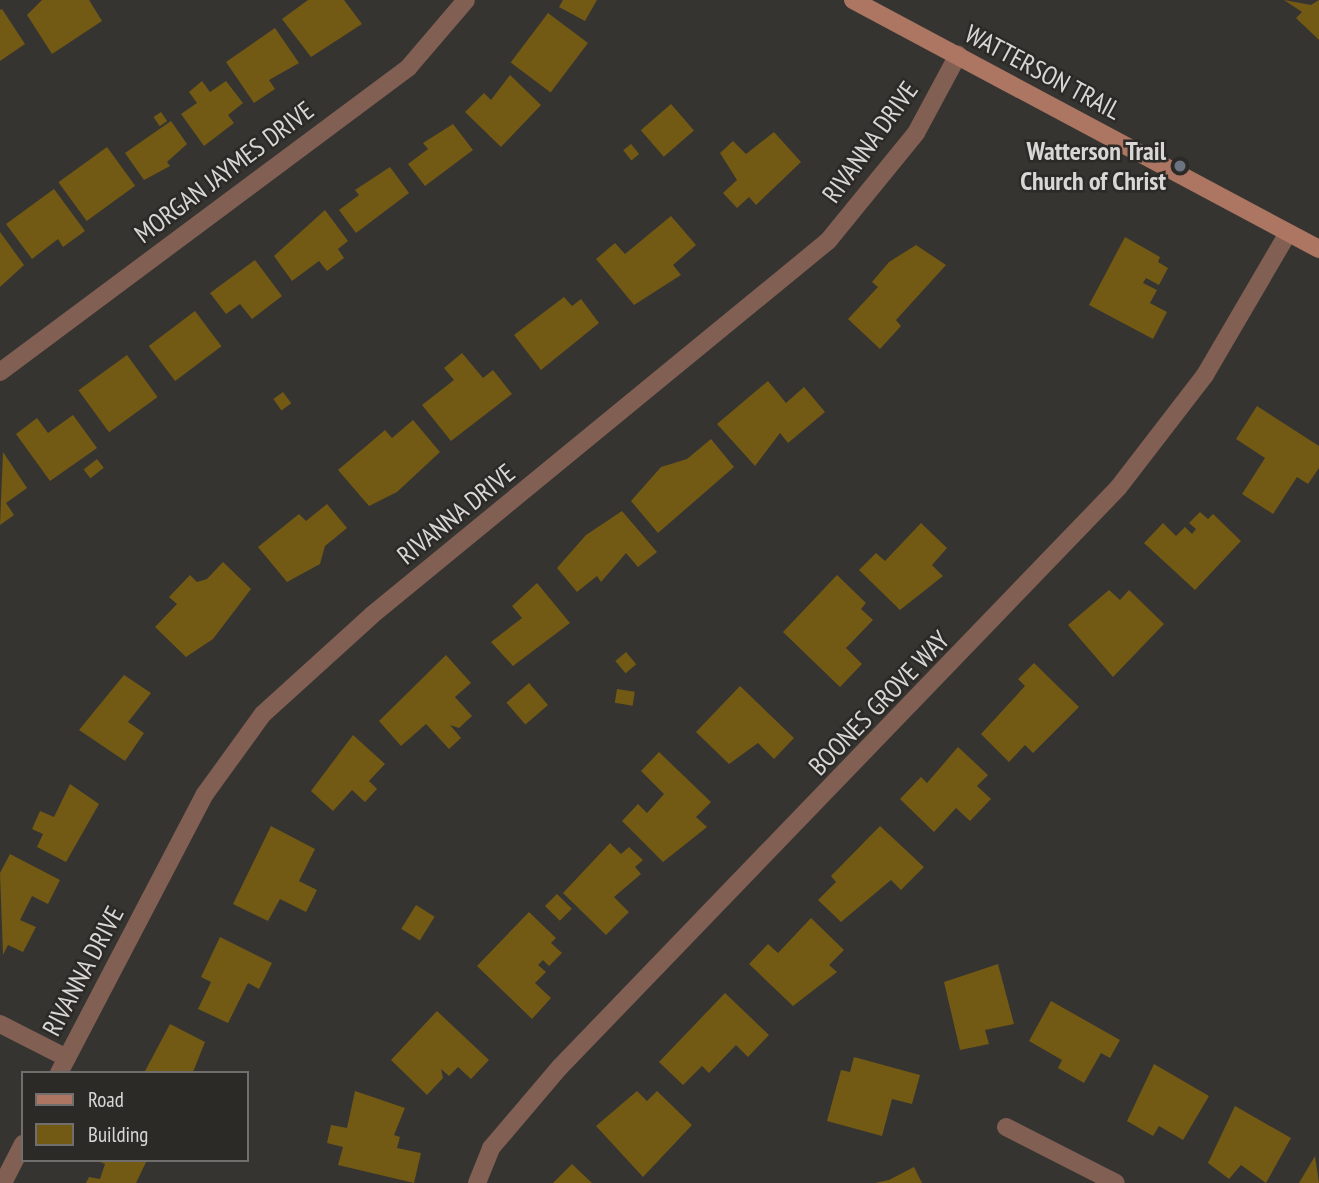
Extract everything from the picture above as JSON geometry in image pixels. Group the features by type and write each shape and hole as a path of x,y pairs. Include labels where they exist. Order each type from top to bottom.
{"main road":[{"name":"WATTERSON TRAIL","path":"853,0 1319,250"}],"street":[{"name":"MORGAN JAYMES DRIVE","path":"0,372 408,68 466,0"},
{"name":"RIVANNA DRIVE","path":"63,1065 205,794 263,713 372,615 828,242 916,133 958,55"},
{"name":"BOONES GROVE WAY","path":"477,1183 491,1148 560,1067 1118,488 1205,375 1288,233"},
{"path":"0,1024 63,1065"},
{"path":"1006,1127 1116,1183"},
{"path":"3,1183 21,1148"}],"building":[{"path":"42,0 89,0 102,21 52,54 27,15"},
{"path":"308,0 344,0 362,24 311,57 282,19"},
{"path":"563,0 597,0 585,21 559,7"},
{"path":"1284,0 1311,5 1319,0 1319,40 1296,18 1302,12"},
{"path":"2,9 25,44 0,61 0,10"},
{"path":"548,13 588,43 551,93 511,63"},
{"path":"275,28 299,63 269,80 275,89 254,103 226,62"},
{"path":"510,75 541,105 501,147 465,112 484,93 491,100"},
{"path":"202,81 210,92 226,81 243,103 228,115 234,123 204,146 181,114 197,103 189,92"},
{"path":"671,104 694,130 664,157 641,130"},
{"path":"161,112 167,121 160,126 154,117"},
{"path":"171,121 187,144 167,162 170,166 144,180 125,153"},
{"path":"453,124 473,150 425,186 408,164 428,149 423,143"},
{"path":"774,132 801,162 756,205 749,197 737,208 723,193 737,180 720,153 733,141 746,154"},
{"path":"631,144 639,154 631,160 623,150"},
{"path":"107,147 135,186 87,221 58,182"},
{"path":"390,167 409,193 356,233 339,210 359,195 355,190"},
{"path":"54,189 85,231 63,247 58,239 32,259 6,224"},
{"path":"325,210 348,241 338,249 344,258 327,271 319,261 292,281 274,256"},
{"path":"671,216 696,245 673,265 681,275 634,305 596,259 615,243 625,254"},
{"path":"0,232 24,265 0,287"},
{"path":"1125,237 1160,257 1158,262 1168,268 1159,285 1146,278 1143,283 1157,290 1150,303 1167,312 1153,339 1089,305"},
{"path":"916,245 946,265 896,320 901,326 880,349 848,319 878,287 872,282 889,262"},
{"path":"255,260 282,296 252,319 240,304 226,314 210,293"},
{"path":"564,297 572,306 581,299 599,323 541,370 514,335"},
{"path":"195,311 221,346 175,381 149,346"},
{"path":"462,353 483,378 493,370 512,394 451,441 422,405 454,380 444,368"},
{"path":"127,355 158,397 109,432 78,390"},
{"path":"768,381 786,403 804,387 825,412 788,443 780,433 755,466 717,424"},
{"path":"283,392 291,403 282,410 273,399"},
{"path":"1257,406 1319,446 1319,468 1308,484 1297,477 1273,514 1242,494 1265,458 1236,439"},
{"path":"73,415 97,448 50,481 16,434 37,418 48,433"},
{"path":"413,420 440,452 397,492 369,506 338,470 385,430 392,438"},
{"path":"711,439 734,467 658,533 631,501 661,467 687,459"},
{"path":"3,452 27,488 6,503 14,515 0,525"},
{"path":"97,459 104,468 90,478 84,469"},
{"path":"327,504 347,528 325,546 320,564 287,582 258,547 299,514 306,521"},
{"path":"622,511 657,552 638,567 626,553 601,582 597,576 577,592 557,568 586,535"},
{"path":"1200,512 1208,519 1213,514 1241,541 1195,590 1144,543 1163,523 1176,536 1185,527 1192,534 1196,529 1189,523"},
{"path":"921,523 947,548 932,565 943,576 900,610 859,570 876,553 885,561"},
{"path":"223,562 251,589 213,639 186,657 155,627 177,604 169,597 190,575 197,582 207,579"},
{"path":"837,575 866,603 861,609 873,620 846,648 862,664 840,687 783,632"},
{"path":"537,583 570,623 513,666 491,642 522,618 512,606"},
{"path":"1109,590 1120,600 1129,590 1164,624 1113,677 1068,625"},
{"path":"626,652 636,664 626,673 615,661"},
{"path":"446,655 471,683 455,697 472,716 459,728 450,725 461,738 449,749 426,724 401,746 379,721"},
{"path":"1034,663 1079,707 1033,753 1025,745 1009,762 981,734 1025,686 1018,679"},
{"path":"124,675 151,693 128,722 144,733 125,761 79,730"},
{"path":"529,683 548,705 525,725 506,703"},
{"path":"740,686 794,738 774,759 758,743 729,764 696,732"},
{"path":"617,689 635,692 633,706 615,703"},
{"path":"353,735 385,764 369,781 377,789 365,802 352,790 333,811 311,791"},
{"path":"958,747 988,775 977,786 991,799 970,821 956,808 934,832 900,799 921,777 927,783"},
{"path":"659,752 711,802 696,817 707,827 663,862 622,821 638,804 647,813 664,794 641,771"},
{"path":"70,784 99,804 66,862 37,847 43,834 32,829 40,811 54,817"},
{"path":"271,826 315,849 299,881 317,890 306,912 280,899 268,921 233,904"},
{"path":"880,826 924,867 901,890 891,880 841,922 818,900 836,882 831,876"},
{"path":"610,843 621,854 629,847 643,860 635,867 641,874 614,897 629,912 606,935 563,893"},
{"path":"10,854 60,880 48,904 32,896 20,920 36,927 23,952 8,945 3,955 0,873"},
{"path":"557,894 572,909 560,921 545,906"},
{"path":"416,905 435,917 420,940 401,929"},
{"path":"529,912 556,938 551,943 562,953 549,966 543,960 538,965 546,972 535,983 551,998 532,1019 477,966"},
{"path":"811,918 844,950 829,965 837,972 793,1006 749,964 768,944 778,953"},
{"path":"220,937 272,963 259,989 248,983 228,1023 198,1009 211,982 201,977"},
{"path":"998,964 1014,1024 985,1030 989,1044 960,1050 944,982"},
{"path":"725,993 769,1035 748,1057 736,1045 709,1073 702,1066 683,1085 659,1062"},
{"path":"1051,1001 1120,1040 1110,1058 1101,1053 1084,1083 1058,1068 1062,1060 1029,1041"},
{"path":"437,1011 489,1060 471,1079 458,1067 449,1076 441,1069 443,1078 427,1095 391,1060"},
{"path":"170,1024 205,1042 193,1071 145,1071"},
{"path":"854,1057 920,1075 912,1104 892,1099 882,1136 827,1121 841,1070 850,1072"},
{"path":"1154,1064 1209,1096 1183,1140 1159,1126 1153,1136 1127,1121"},
{"path":"355,1091 405,1108 394,1135 400,1137 397,1148 421,1153 414,1183 338,1165 343,1147 327,1143 331,1125 347,1128"},
{"path":"637,1091 647,1101 657,1091 692,1125 643,1177 596,1126"},
{"path":"1235,1106 1291,1138 1266,1183 1241,1165 1229,1179 1208,1163"},
{"path":"1315,1156 1319,1183 1299,1183"},
{"path":"100,1162 146,1162 136,1183 86,1183 89,1177 100,1179 105,1164"},
{"path":"572,1164 592,1183 553,1183"},
{"path":"914,1167 922,1183 875,1183 889,1180"}],"place":[{"name":"Watterson Trail Church of Christ","path":"1180,166"}]}
